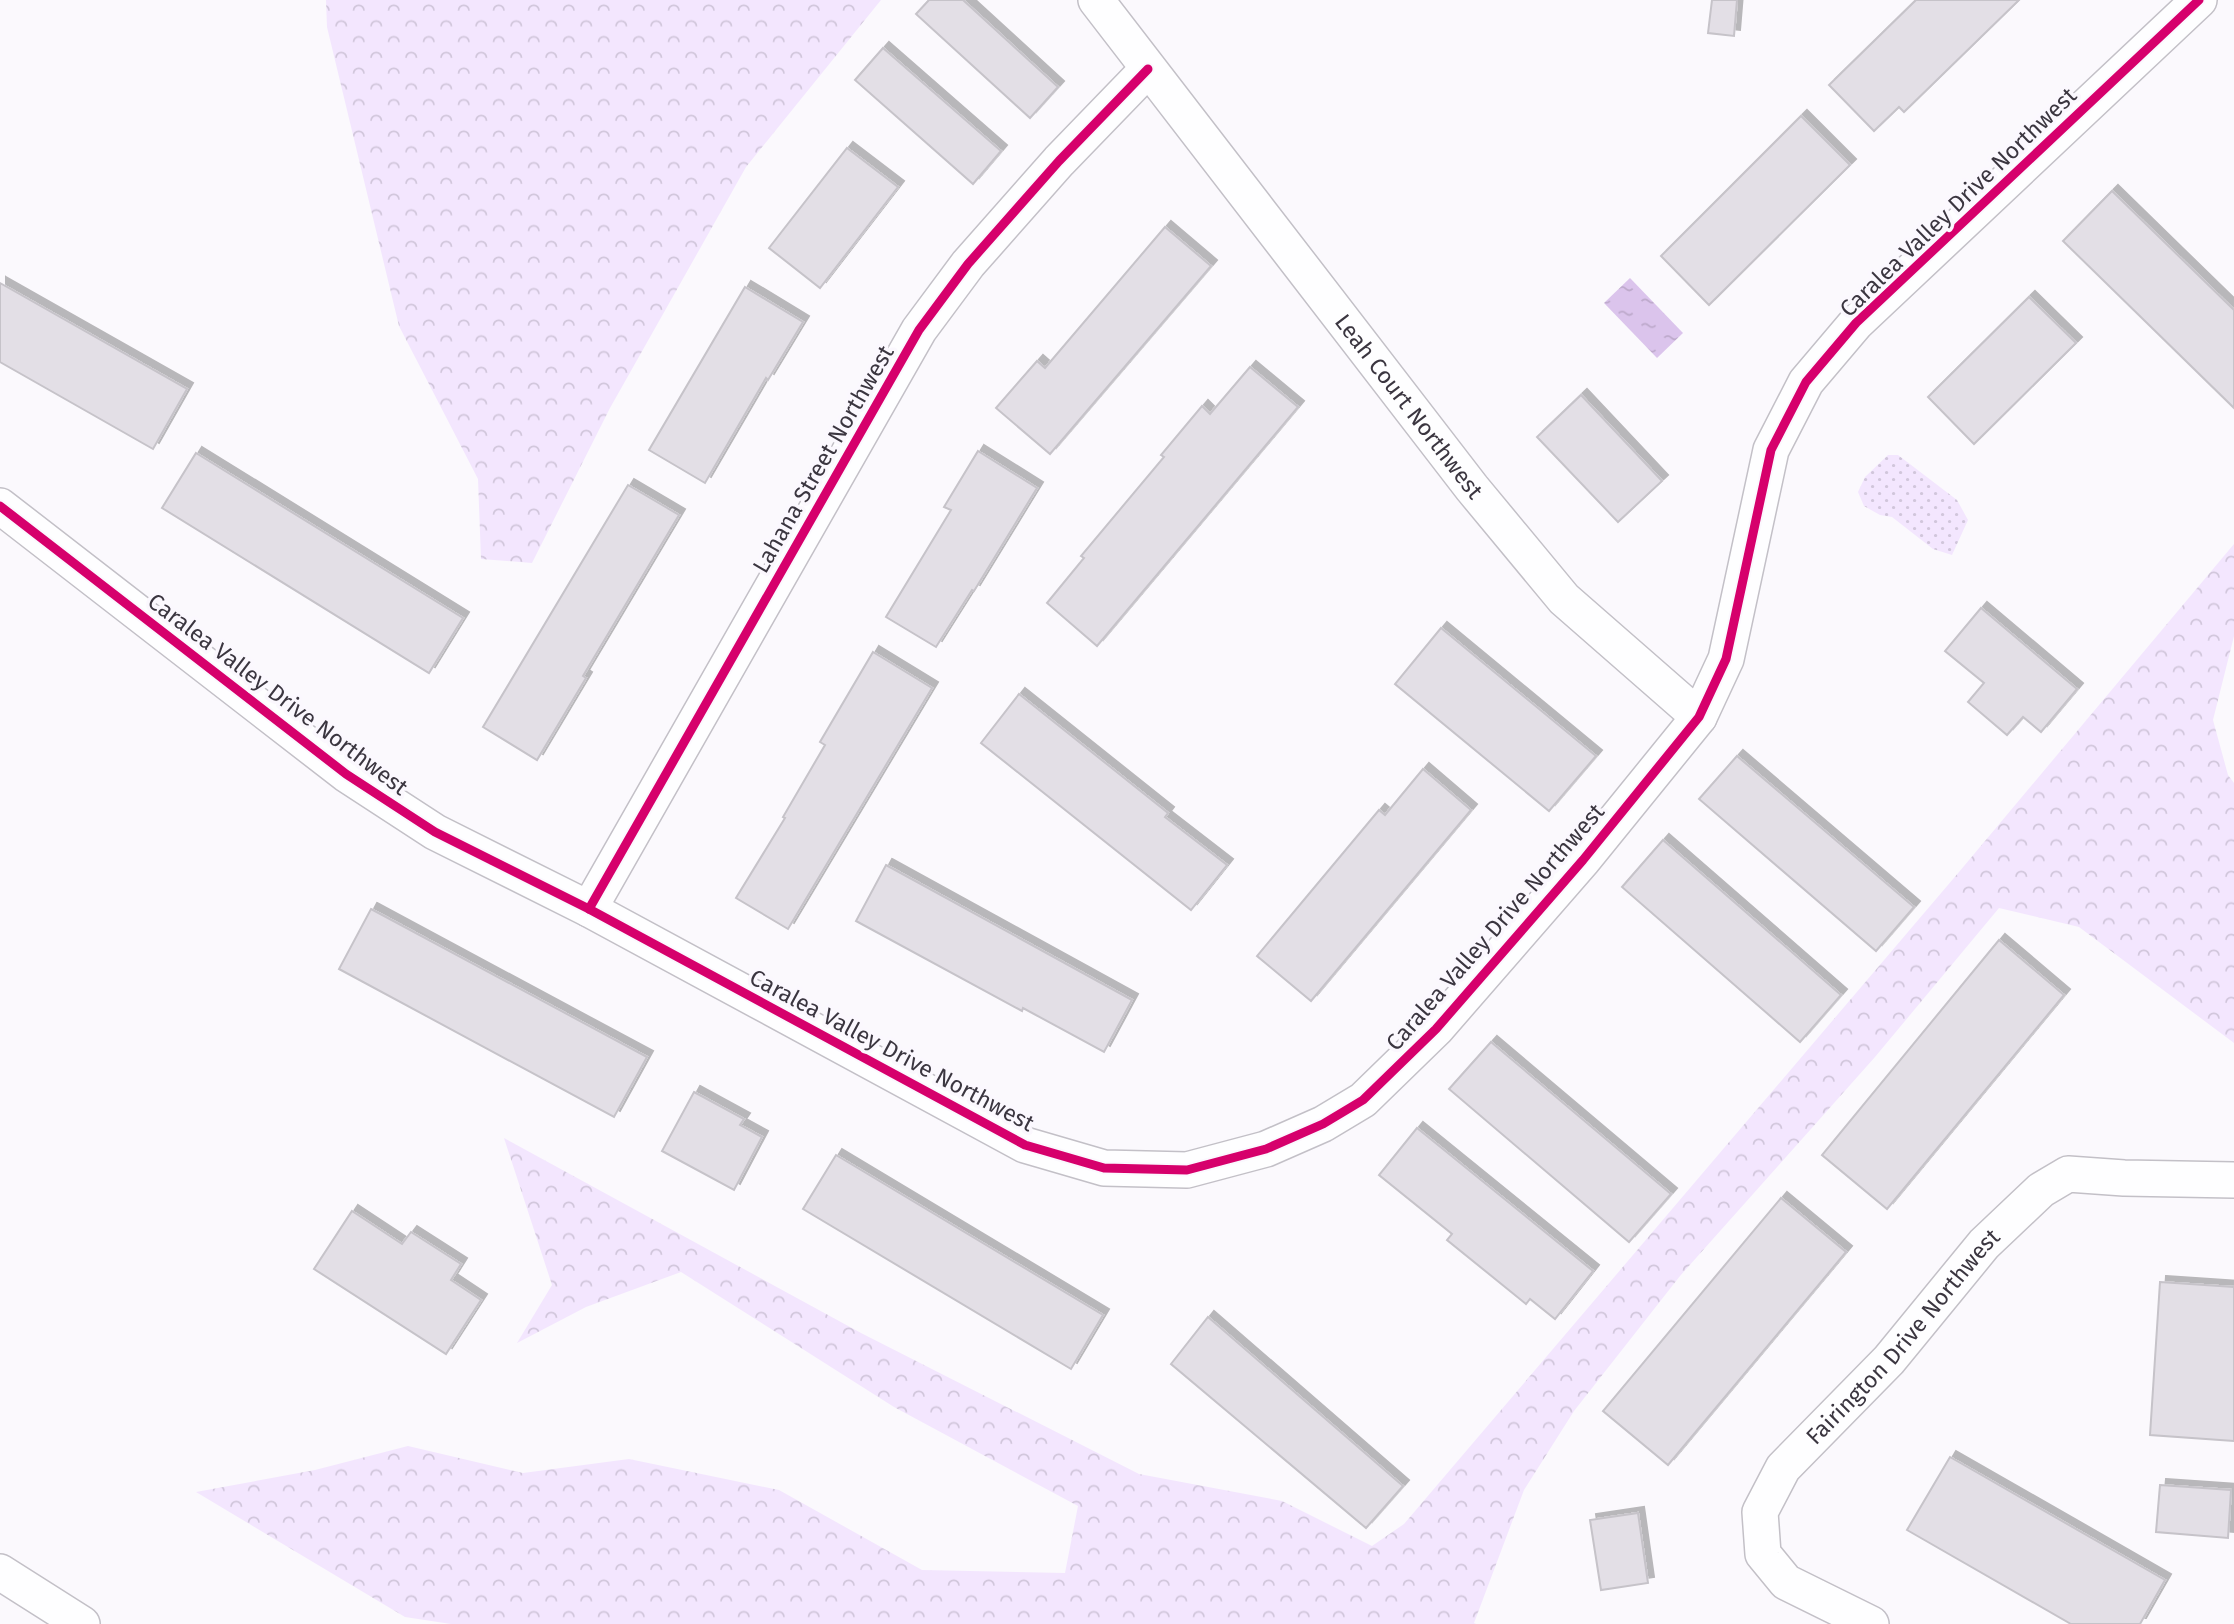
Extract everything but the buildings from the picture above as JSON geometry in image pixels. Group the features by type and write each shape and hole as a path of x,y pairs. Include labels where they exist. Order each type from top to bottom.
{"street":[{"name":"Leah Court Northwest","path":"1096,0 1472,488 1564,599 1699,717"},
{"name":"Caralea Valley Drive Northwest","path":"0,506 346,774 435,832 589,909 1025,1145 1104,1168 1187,1170 1266,1149 1323,1124 1363,1100 1436,1029 1583,860 1699,717 1726,659 1771,450 1806,382 1856,323 2199,0"},
{"name":"Lahana Street Northwest","path":"589,909 919,330 968,264 1049,171 1148,68"},
{"name":"Fairington Drive Northwest","path":"1871,1624 1786,1582 1763,1554 1760,1513 1783,1468 1889,1360 1984,1244 2041,1190 2068,1174 2234,1180"},
{"path":"0,1572 82,1624"}],"green space":[{"path":"326,0 881,0 746,167 610,408 532,563 481,559 478,479 399,326 327,27"},
{"path":"1888,455 1898,455 1957,500 1968,520 1952,555 1933,549 1892,517 1880,515 1864,506 1858,492 1865,477"},
{"path":"2234,544 2234,636 2213,720 2228,775 2234,783 2234,1043 2079,927 1999,908 1875,1057 1680,1276 1574,1411 1524,1490 1474,1623 1476,1624 451,1624 405,1617 196,1492 315,1470 408,1446 523,1473 629,1459 779,1490 922,1570 1065,1573 1078,1506 894,1407 681,1272 586,1307 517,1343 552,1285 504,1138 861,1333 1139,1474 1282,1501 1372,1546 1404,1524 1959,872"}],"water":[{"path":"1630,278 1683,333 1657,358 1604,303"}],"cycle path":[{"path":"0,506 346,774 435,832 589,909 1025,1145 1104,1168 1187,1170 1266,1149 1323,1124 1363,1100 1436,1029 1583,860 1699,717 1726,659 1771,450 1806,382 1856,323 2199,0"},
{"path":"589,909 919,330 968,264 1059,161 1148,69"}]}
